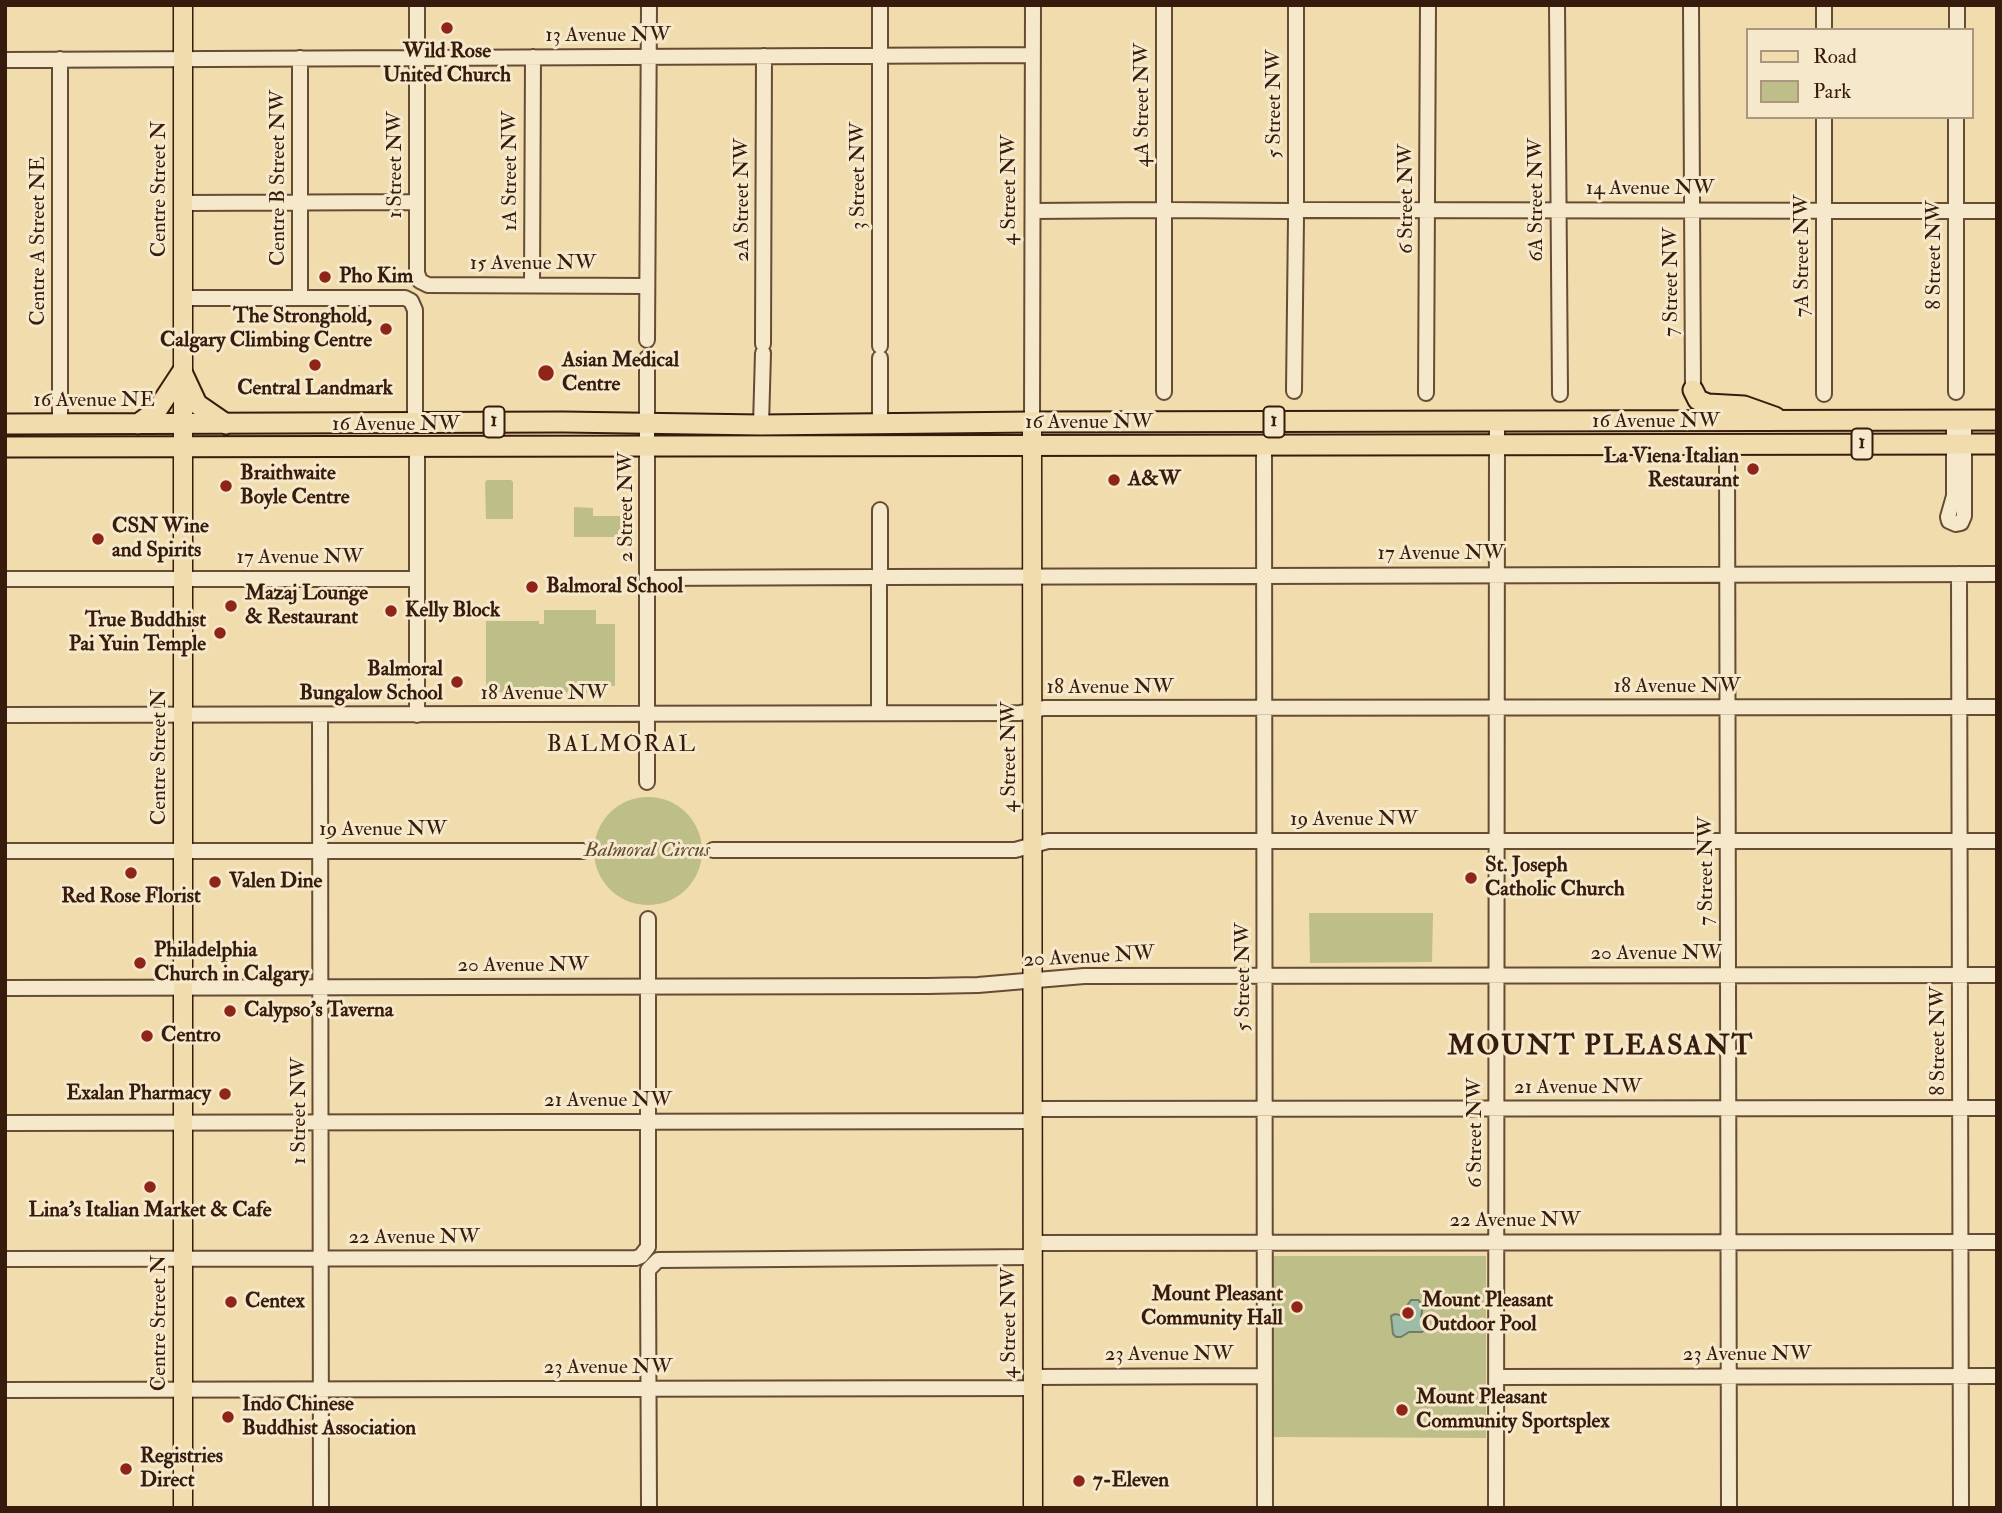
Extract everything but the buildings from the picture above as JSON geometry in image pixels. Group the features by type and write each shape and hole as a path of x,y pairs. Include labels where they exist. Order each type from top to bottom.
{"highway":[{"path":"138,424 157,410 182,372"},
{"path":"182,372 197,404 226,424"},
{"path":"1693,390 1698,400 1708,404 1744,406 1786,421"},
{"name":"16 Avenue NW","path":"182,424 648,422 761,425 1997,420"},
{"name":"16 Avenue NE","path":"5,424 182,424"},
{"name":"16 Avenue NW","path":"182,447 1997,444"},
{"name":"1","path":"5,447 182,447"}],"main road":[{"name":"Centre Street N","path":"183,5 183,1508"},
{"name":"4 Street NW","path":"1031,422 1033,1508"}],"street":[{"name":"1 Street NW","path":"417,5 419,282"},
{"path":"647,340 649,5"},
{"name":"3 Street NW","path":"880,5 880,423"},
{"name":"4 Street NW","path":"1031,422 1033,5"},
{"name":"4A Street NW","path":"1164,5 1164,392"},
{"name":"5 Street NW","path":"1294,391 1296,5"},
{"name":"6 Street NW","path":"1426,393 1428,5"},
{"name":"6A Street NW","path":"1558,5 1560,394"},
{"name":"7 Street NW","path":"1691,5 1693,390"},
{"path":"1824,5 1824,28"},
{"path":"1957,5 1957,28"},
{"name":"13 Avenue NW","path":"5,60 1033,55"},
{"name":"2A Street NW","path":"761,425 765,56"},
{"name":"1A Street NW","path":"532,285 533,57"},
{"name":"Centre B Street NW","path":"300,58 300,298"},
{"name":"Centre A Street NE","path":"60,60 60,423"},
{"name":"7A Street NW","path":"1824,119 1824,394"},
{"name":"8 Street NW","path":"1956,119 1956,392"},
{"path":"183,202 417,202"},
{"name":"14 Avenue NW","path":"1033,211 1997,211"},
{"name":"15 Avenue NW","path":"419,282 428,285 648,286"},
{"path":"182,298 405,298 411,301 415,310 415,422"},
{"name":"2 Street NW","path":"647,358 648,782"},
{"path":"1959,420 1959,444"},
{"name":"6 Street NW","path":"1496,1508 1497,422"},
{"name":"7 Street NW","path":"1727,445 1729,1508"},
{"name":"5 Street NW","path":"1264,446 1265,1508"},
{"path":"417,448 417,715"},
{"path":"878,713 880,510"},
{"name":"8 Street NW","path":"1959,574 1961,1508"},
{"name":"17 Avenue NW","path":"648,578 1997,574"},
{"name":"17 Avenue NW","path":"5,579 417,579"},
{"name":"18 Avenue NW","path":"5,715 1020,713 1044,708 1997,707"},
{"name":"1 Street NW","path":"320,715 321,1508"},
{"name":"19 Avenue NW","path":"713,850 1015,850 1048,841 1997,841"},
{"name":"19 Avenue NW","path":"5,851 583,850"},
{"path":"648,919 649,1508"},
{"name":"20 Avenue NW","path":"5,988 928,986 1084,976 1997,975"},
{"name":"21 Avenue NW","path":"5,1123 648,1122 1265,1109 1997,1108"},
{"name":"22 Avenue NW","path":"5,1259 661,1259 1266,1243 1997,1242"},
{"name":"23 Avenue NW","path":"5,1390 649,1388 1264,1376"},
{"name":"23 Avenue NW","path":"1497,1377 1997,1376"}],"green space":[{"path":"487,480 513,482 513,519 486,519"},
{"path":"574,507 593,508 593,516 627,516 627,537 574,537"},
{"path":"544,610 596,610 596,624 615,624 615,686 596,686 596,693 544,692 544,686 539,686 538,693 486,692 486,621 539,621 539,624 544,624"},
{"name":"Balmoral Circus","path":"648,797 669,801 686,813 698,830 702,851 698,872 686,889 669,901 648,905 627,901 610,889 598,872 594,851 598,830 610,813 627,801"},
{"path":"1309,913 1433,913 1432,962 1310,963"},
{"path":"1273,1256 1486,1256 1486,1438 1271,1437"}],"shaded area":[{"path":"1411,1300 1418,1300 1423,1305 1421,1317 1427,1321 1428,1327 1422,1332 1409,1332 1396,1337 1393,1334 1391,1316 1395,1314 1409,1317 1406,1307"}],"place":[{"name":"Wild Rose United Church","path":"447,28"},
{"name":"Pho Kim","path":"325,277"},
{"name":"The Stronghold, Calgary Climbing Centre","path":"386,329"},
{"name":"Central Landmark","path":"315,365"},
{"name":"Asian Medical Centre","path":"546,373"},
{"name":"La Viena Italian Restaurant","path":"1753,469"},
{"name":"A&W","path":"1114,480"},
{"name":"Braithwaite Boyle Centre","path":"226,486"},
{"name":"CSN Wine and Spirits","path":"98,539"},
{"name":"Balmoral School","path":"532,587"},
{"name":"Mazaj Lounge & Restaurant","path":"231,606"},
{"name":"Kelly Block","path":"391,611"},
{"name":"True Buddhist Pai Yuin Temple","path":"220,633"},
{"name":"Balmoral Bungalow School","path":"457,682"},
{"name":"Red Rose Florist","path":"131,873"},
{"name":"St. Joseph Catholic Church","path":"1471,878"},
{"name":"Valen Dine","path":"215,882"},
{"name":"Philadelphia Church in Calgary","path":"140,963"},
{"name":"Calypso's Taverna","path":"230,1011"},
{"name":"Centro","path":"147,1036"},
{"name":"Exalan Pharmacy","path":"225,1094"},
{"name":"Lina's Italian Market & Cafe","path":"150,1187"},
{"name":"Centex","path":"231,1302"},
{"name":"Mount Pleasant Community Hall","path":"1297,1307"},
{"name":"Mount Pleasant Outdoor Pool","path":"1408,1313"},
{"name":"Mount Pleasant Community Sportsplex","path":"1402,1410"},
{"name":"Indo Chinese Buddhist Association","path":"228,1417"},
{"name":"Registries Direct","path":"126,1469"},
{"name":"7-Eleven","path":"1079,1481"}],"district":[{"name":"BALMORAL","path":"622,746"},
{"name":"MOUNT PLEASANT","path":"1601,1048"}]}
